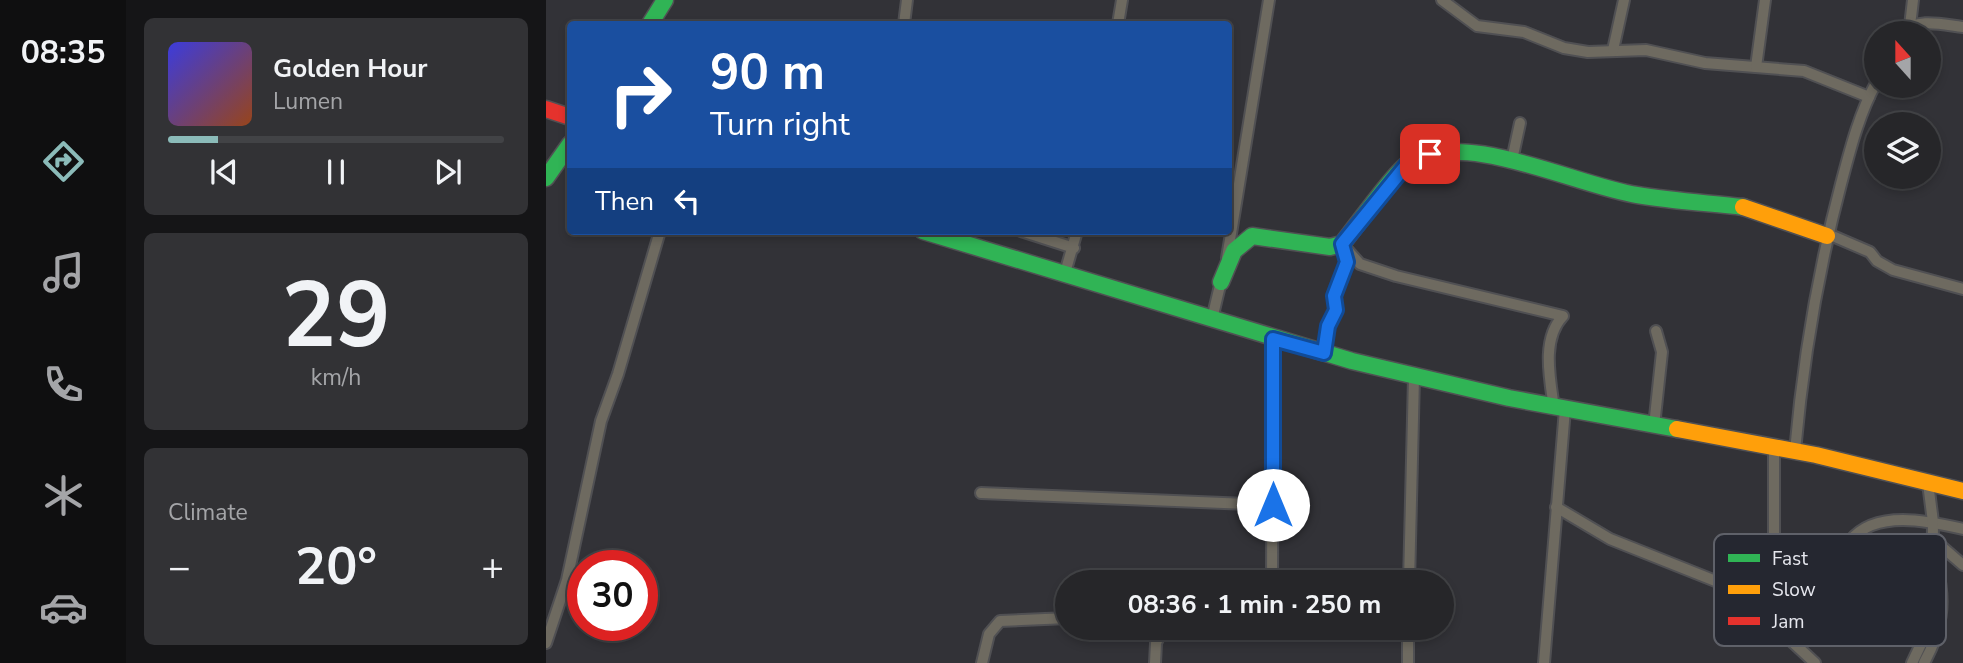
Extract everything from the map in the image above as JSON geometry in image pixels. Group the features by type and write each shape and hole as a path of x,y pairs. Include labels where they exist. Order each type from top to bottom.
{"street":[{"path":"652,21 665,0"},
{"path":"904,21 907,0"},
{"path":"1118,21 1122,0"},
{"path":"1232,232 1251,93 1269,0"},
{"path":"1442,0 1465,20 1483,28 1524,32 1550,44 1580,52 1646,50 1705,63 1804,71 1864,95"},
{"path":"1613,50 1625,0"},
{"path":"1756,67 1765,0"},
{"path":"1909,21 1913,0"},
{"path":"1941,25 1963,27"},
{"path":"1795,451 1802,372 1828,235 1869,98"},
{"path":"546,109 567,116"},
{"path":"1512,160 1520,123"},
{"path":"546,178 551,165 567,147"},
{"path":"1221,282 1234,251 1252,236 1330,247 1342,244 1408,163 1430,154 1452,152 1512,160 1636,195 1747,207 1870,252 1877,261 1893,270 1963,289"},
{"path":"546,643 567,580 601,421 618,374 659,235"},
{"path":"937,235 1273,339 1414,377 1560,409 1795,451 1963,491"},
{"path":"1033,235 1074,248"},
{"path":"1065,273 1076,235"},
{"path":"1212,319 1231,235"},
{"path":"1324,353 1328,326 1336,310 1334,296 1347,262 1342,244"},
{"path":"1342,244 1360,264 1396,276 1563,316 1557,323 1547,364 1560,409 1556,507 1544,663"},
{"path":"1654,426 1662,352 1656,331"},
{"path":"1272,570 1273,339"},
{"path":"1409,570 1414,377"},
{"path":"1773,534 1774,447"},
{"path":"1928,483 1933,534"},
{"path":"981,493 1273,505"},
{"path":"1556,507 1610,539 1714,580"},
{"path":"1856,534 1877,523 1933,522 1963,529"},
{"path":"1946,554 1963,565"},
{"path":"982,663 989,634 1000,621 1055,619"},
{"path":"1155,663 1157,640"},
{"path":"1408,640 1408,663"},
{"path":"1798,646 1815,663"},
{"path":"1912,663 1920,646"},
{"path":"1924,663 1932,646"}],"traffic: fast":[{"path":"652,21 665,0"},
{"path":"546,178 567,148"},
{"path":"1221,282 1234,251 1252,236 1330,247 1342,244 1404,167 1410,162 1433,154 1461,152 1491,156 1612,190 1743,207"},
{"path":"936,235 1352,361 1509,398 1677,429"}],"traffic: slow":[{"path":"1743,207 1827,236"},
{"path":"1677,429 1816,455 1963,491"}],"traffic: jam":[{"path":"546,109 567,116"}],"route":[{"path":"1273,505 1273,339 1324,353 1328,326 1335,316 1334,296 1347,262 1342,244 1408,163 1430,154"}]}
